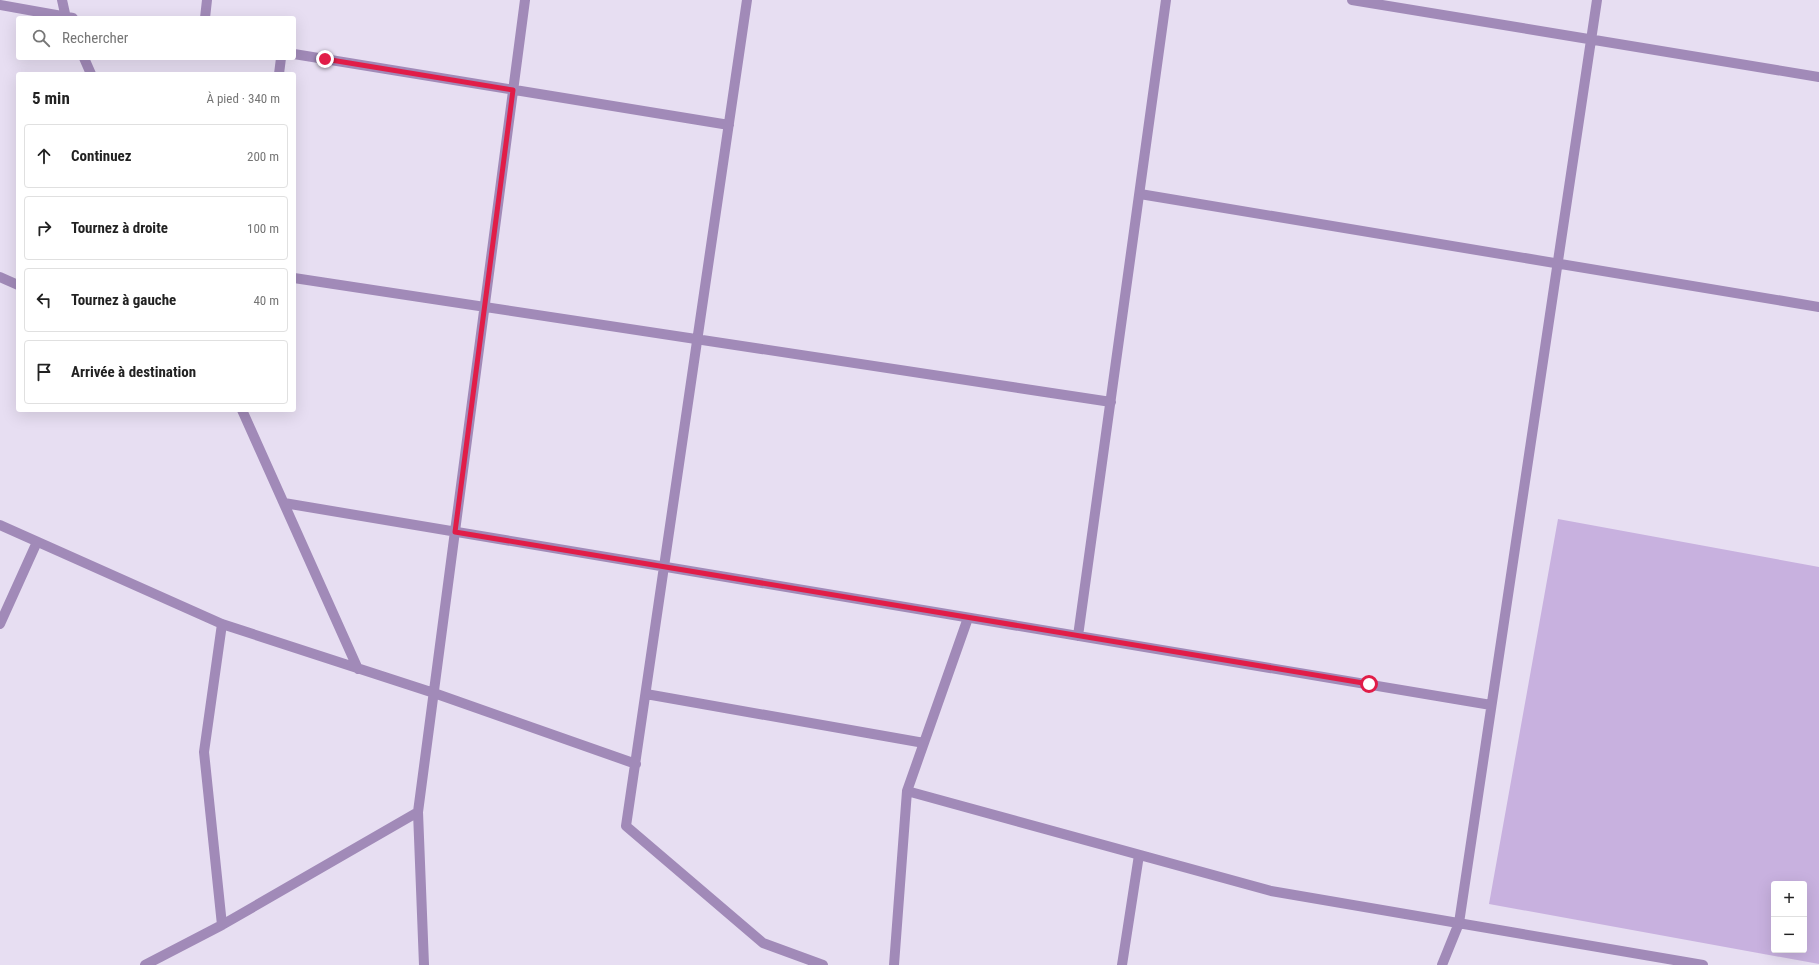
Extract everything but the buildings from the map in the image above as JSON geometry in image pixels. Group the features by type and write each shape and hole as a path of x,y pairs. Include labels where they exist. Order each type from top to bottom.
{"street":[{"path":"62,0 67,16"},
{"path":"205,16 207,0"},
{"path":"424,965 418,812 525,0"},
{"path":"747,0 626,826 763,943 824,965"},
{"path":"1078,636 1166,0"},
{"path":"1352,0 1819,78"},
{"path":"1442,965 1459,923 1597,0"},
{"path":"0,5 58,16"},
{"path":"296,54 729,125"},
{"path":"85,60 90,72"},
{"path":"279,72 281,60"},
{"path":"1140,194 1819,307"},
{"path":"0,276 16,284"},
{"path":"296,278 1111,402"},
{"path":"243,412 358,668"},
{"path":"284,503 1492,705"},
{"path":"0,525 222,624 434,693 636,764"},
{"path":"0,624 37,542"},
{"path":"894,965 907,791 968,618"},
{"path":"222,624 204,752 222,925"},
{"path":"646,694 924,743"},
{"path":"907,791 1271,891 1703,965"},
{"path":"145,965 222,925 418,812"},
{"path":"1122,965 1139,855"}],"shaded area":[{"path":"1558,519 1819,567 1819,964 1489,904"}],"route":[{"path":"325,59 513,90 455,532 1369,684"}]}
